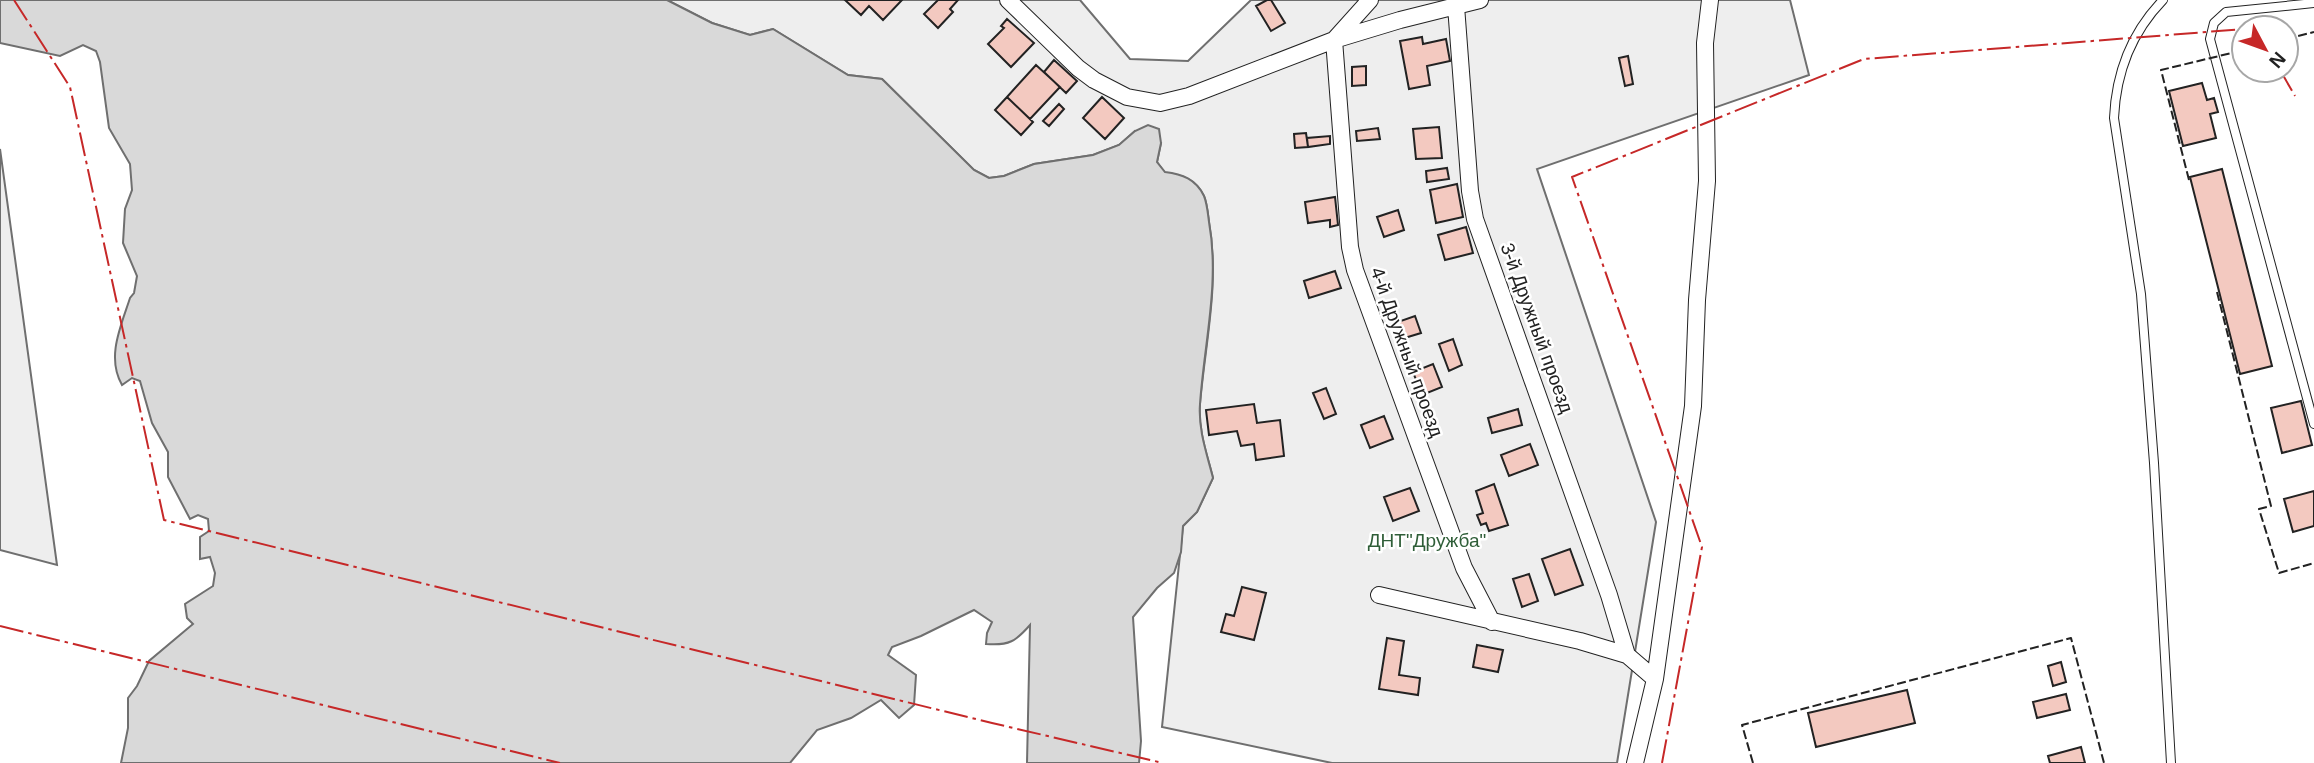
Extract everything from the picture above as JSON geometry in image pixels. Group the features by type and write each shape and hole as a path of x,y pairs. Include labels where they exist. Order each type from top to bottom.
{"street":[{"path":"1008,0 1078,68 1094,80 1127,97 1160,103 1189,96 1334,40 1480,0"},
{"path":"1334,40 1370,0"},
{"path":"1635,763 1655,679 1693,406 1697,300 1707,181 1705,43 1710,0"},
{"name":"3-й Дружный проезд","path":"1456,6 1475,219 1609,595 1627,655"},
{"name":"4-й Дружный проезд","path":"1334,40 1350,247 1355,270 1464,568 1492,622"},
{"path":"1379,595 1580,641 1627,655 1655,679"}],"lane":[{"path":"2163,0 2135,36 2123,63 2115,92 2114,118 2141,294 2155,477 2171,763"},
{"path":"2314,3 2225,12 2214,23 2210,39 2309,387 2314,424"}],"green space":[{"name":"ДНТ\"Дружба\"","path":"667,0 1080,0 1130,59 1188,61 1251,0 1790,0 1809,75 1537,169 1656,522 1617,763 1332,763 1162,727 1183,526 1197,512 1213,478 1200,423 1213,268 1207,209 1201,190 1188,178 1165,173 1157,162 1161,143 1135,131 1119,145 1093,155 1034,164 1004,176 989,178 974,170 882,79 848,75 773,29 750,35 712,23"},
{"path":"0,149 57,565 0,550"}],"shaded area":[{"path":"0,0 667,0 712,23 750,35 773,29 848,75 882,79 974,170 989,178 1004,176 1034,164 1093,155 1119,145 1135,131 1148,125 1159,129 1161,143 1157,162 1165,172 1193,181 1204,196 1207,209 1213,268 1200,423 1213,478 1197,512 1183,526 1181,552 1174,573 1157,588 1133,617 1141,741 1139,763 1027,763 1030,625 1011,641 986,644 992,622 974,610 892,647 888,655 916,675 914,705 899,718 881,700 851,718 817,730 790,763 121,763 128,728 128,698 149,661 193,624 187,618 185,604 213,586 215,573 210,557 200,559 200,537 209,531 208,519 198,515 190,519 168,477 168,452 152,423 140,381 132,378 122,385 117,374 115,353 119,330 134,293 137,276 123,243 125,209 132,190 130,164 109,128 100,62 96,51 83,45 60,56 0,43"}],"building":[{"path":"845,0 902,0 883,20 869,6 861,15"},
{"path":"938,0 958,0 950,9 953,12 938,28 924,14"},
{"path":"1271,0 1285,23 1271,31 1256,6"},
{"path":"1007,19 1034,43 1011,67 988,44 1004,28 1001,26"},
{"path":"1422,37 1423,44 1446,39 1450,61 1427,66 1430,85 1409,89 1400,41"},
{"path":"1628,56 1633,84 1625,86 1619,58"},
{"path":"1054,60 1077,81 1066,93 1044,72"},
{"path":"1036,65 1060,87 1030,119 1007,97"},
{"path":"1366,66 1366,85 1352,86 1352,67"},
{"path":"2202,83 2207,100 2214,98 2218,112 2210,114 2216,138 2183,146 2169,91"},
{"path":"1007,97 1033,122 1021,135 995,110"},
{"path":"1102,97 1124,118 1105,139 1083,118"},
{"path":"1059,104 1064,109 1049,126 1043,121"},
{"path":"1439,127 1442,158 1416,159 1413,129"},
{"path":"1378,128 1380,139 1357,141 1356,131"},
{"path":"1306,133 1308,147 1295,148 1294,134"},
{"path":"1330,136 1330,144 1308,147 1307,138"},
{"path":"1447,168 1449,179 1427,182 1426,171"},
{"path":"2222,169 2272,366 2240,374 2190,177"},
{"path":"1457,184 1463,217 1436,223 1430,190"},
{"path":"1335,197 1338,225 1330,227 1330,220 1308,223 1305,202"},
{"path":"1398,210 1404,230 1384,237 1377,217"},
{"path":"1466,227 1473,253 1445,260 1438,235"},
{"path":"1335,271 1341,288 1309,298 1304,281"},
{"path":"1415,316 1421,333 1398,340 1392,324"},
{"path":"1453,339 1462,365 1449,371 1439,344"},
{"path":"1433,364 1442,387 1422,395 1413,372"},
{"path":"1326,388 1336,414 1324,419 1313,393"},
{"path":"2301,401 2312,445 2282,453 2271,408"},
{"path":"1254,404 1257,423 1280,420 1284,456 1256,460 1254,444 1241,446 1237,431 1209,435 1206,410"},
{"path":"1518,409 1522,425 1492,433 1488,418"},
{"path":"1384,416 1393,439 1370,448 1361,425"},
{"path":"1530,444 1538,465 1509,476 1501,455"},
{"path":"1494,484 1508,525 1489,531 1486,523 1481,525 1477,515 1483,513 1476,491"},
{"path":"1410,488 1419,511 1393,521 1384,497"},
{"path":"2314,491 2314,526 2293,532 2284,499"},
{"path":"1570,549 1583,585 1555,595 1542,559"},
{"path":"1529,574 1538,601 1522,607 1513,579"},
{"path":"1242,587 1266,593 1254,640 1221,632 1226,614 1234,616"},
{"path":"1387,638 1404,641 1399,675 1420,678 1418,695 1379,689"},
{"path":"1477,645 1503,650 1498,672 1473,667"},
{"path":"2061,662 2066,682 2053,686 2048,666"},
{"path":"1907,690 1915,723 1816,747 1808,713"},
{"path":"2066,694 2070,710 2037,718 2033,702"},
{"path":"2081,747 2085,763 2050,763 2048,756"}],"fence":[{"path":"2300,36 2314,32"},
{"path":"2189,180 2161,70 2230,53"},
{"path":"2217,292 2271,506 2259,509 2279,573 2314,563"},
{"path":"1753,763 1742,725 2071,638 2104,763"}],"power":[{"path":"14,0 70,87 164,520 1163,763"},
{"path":"1662,763 1702,547 1572,177 1864,59 2230,30"},
{"path":"2288,84 2295,96"},
{"path":"0,626 560,763"}]}
